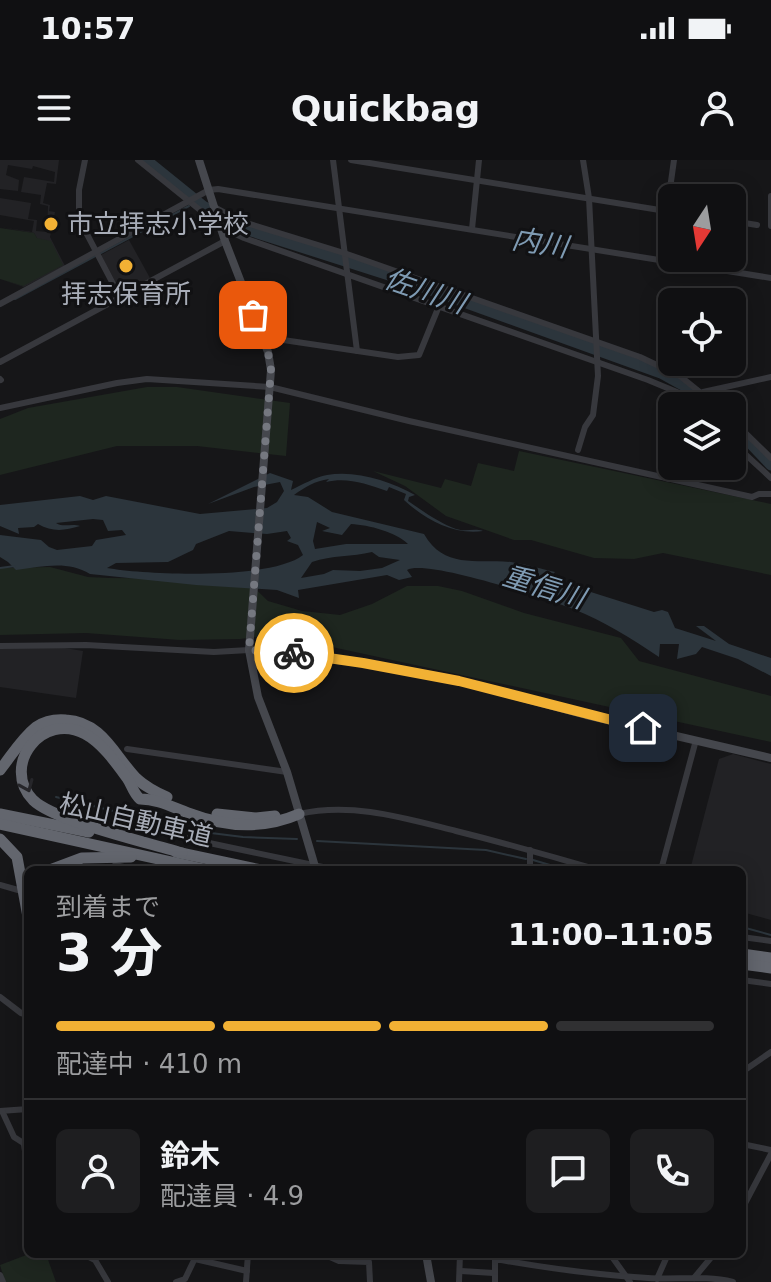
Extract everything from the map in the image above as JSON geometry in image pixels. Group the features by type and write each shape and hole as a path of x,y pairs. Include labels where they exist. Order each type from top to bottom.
{"highway":[{"path":"0,770 18,745 42,723 74,721 97,732 112,746 138,781 151,787 154,792 214,814 256,818 299,814"},
{"path":"182,853 42,808 26,791 22,781 22,762 30,744 54,728 83,733 99,744 140,799 153,799 208,820 257,826 281,822 299,814"},
{"name":"松山自動車道","path":"0,814 242,866"},
{"name":"松山自動車道","path":"0,824 191,866"},
{"path":"0,839 17,857 24,895"},
{"path":"61,866 82,858 156,858"},
{"path":"746,955 771,958"},
{"path":"746,965 771,968"}],"main road":[{"path":"199,160 225,241 263,337 271,370 249,645 258,697 287,772 314,866"},
{"path":"249,645 420,673 771,758"},
{"path":"427,1258 431,1282"}],"street":[{"path":"85,160 78,215 120,297"},
{"path":"138,160 220,225 276,251 346,272 597,361 673,392"},
{"path":"333,160 357,351"},
{"path":"351,160 658,209"},
{"path":"472,229 479,160"},
{"path":"578,450 585,427 593,415 598,376 589,198 583,160"},
{"path":"672,184 674,160"},
{"path":"0,304 209,190 218,189 658,260"},
{"path":"771,196 771,226"},
{"path":"215,208 240,221 345,254 661,366 703,392 771,377"},
{"path":"746,223 757,225"},
{"path":"0,362 225,241"},
{"path":"734,272 771,278"},
{"path":"263,337 398,357 419,355 439,306"},
{"path":"0,408 147,379 270,390 752,497 771,494"},
{"path":"746,434 771,458"},
{"path":"746,455 771,478"},
{"path":"0,646 86,645 214,652 249,645"},
{"path":"662,866 696,740"},
{"path":"127,749 287,772"},
{"path":"299,814 333,809 375,812 530,860 571,866"},
{"path":"123,832 124,825 306,866"},
{"path":"0,885 18,890"},
{"path":"746,938 771,941"},
{"path":"746,981 771,984"},
{"path":"0,997 24,1014"},
{"path":"746,1069 771,1052"},
{"path":"24,1109 1,1111 14,1137 24,1144"},
{"path":"746,1145 771,1152 746,1201"},
{"path":"91,1258 108,1282"},
{"path":"176,1282 185,1279 193,1258"},
{"path":"201,1258 247,1271"},
{"path":"246,1282 248,1258"},
{"path":"332,1258 369,1262 370,1282"},
{"path":"459,1282 460,1258"},
{"path":"519,1258 519,1263"},
{"path":"614,1258 629,1279"},
{"path":"657,1279 666,1258"},
{"path":"694,1278 711,1258"},
{"path":"495,1282 495,1259 629,1279 694,1278 733,1282"},
{"path":"461,1271 494,1273"},
{"path":"587,1274 587,1282"},
{"path":"0,1275 3,1282"}],"shaded area":[{"name":"市立拝志小学校","path":"0,160 59,160 56,184 47,183 43,203 50,205 49,211 55,212 50,237 65,266 24,287 0,279 23,286 37,238 34,233 0,227 32,232 34,221 0,215 0,198 31,203 28,219 37,220 36,231 47,232 48,206 40,204 41,195 21,192 24,177 54,182 55,172 33,166 32,169 8,165 6,175 19,180 18,191 0,189"},
{"path":"0,228 34,233 37,238 51,241 63,265 23,286 0,279"},
{"name":"拝志保育所","path":"129,240 150,278 122,294 101,255"},
{"path":"147,387 177,387 290,403 286,456 197,446 117,446 0,475 0,419 28,408"},
{"path":"519,451 771,504 771,575 663,553 634,559 594,558 531,540 514,540 446,516 405,486 373,471 441,488 445,479 471,486 478,463 514,471"},
{"path":"50,567 88,577 245,579 268,601 302,611 340,615 372,604 407,586 438,586 462,591 524,613 621,638 639,661 771,696 771,742 295,639 265,636 180,640 86,633 0,635 0,568"},
{"path":"59,647 83,651 76,698 0,687 0,648"},
{"path":"733,754 771,764 771,920 746,913 746,866 691,866 719,759"},
{"path":"24,1256 47,1258 56,1282 5,1282 0,1265"}],"water":[{"name":"重信川","path":"270,473 293,481 291,490 327,475 361,475 384,481 415,495 408,501 444,524 460,530 483,531 461,531 440,524 404,500 406,494 389,487 387,491 349,481 326,482 329,479 310,485 294,495 308,497 332,512 424,534 441,553 451,557 511,562 555,572 551,577 556,581 654,612 668,612 675,628 716,641 696,626 704,626 729,644 771,658 771,676 738,659 702,647 696,654 677,659 679,644 660,644 659,657 607,625 573,609 438,570 419,568 407,570 412,577 399,580 387,575 298,590 299,598 277,590 90,574 63,566 16,570 0,557 0,535 41,540 57,550 92,546 96,540 126,535 122,530 108,531 103,520 93,519 56,523 80,526 63,530 38,524 18,528 19,534 0,526 0,505 80,496 93,500 106,496 200,514 267,508 277,502 284,491 280,482 254,487 208,504","holes":["317,522 330,528 322,531 342,535 351,524 389,533 408,544 346,544 315,549 313,541","229,531 267,534 287,531 291,538 287,541 298,545 303,555 265,569 208,574 107,568 116,563 168,562 193,550 196,544","372,552 379,557 400,560 382,568 333,570 301,578 312,562"]}],"waterway":[{"name":"佐川川","path":"146,160 203,206 245,229 392,276 661,373 695,392"},
{"path":"15,299 189,206"},
{"name":"佐川川","path":"746,439 771,465"},
{"path":"0,568 15,566"},
{"path":"56,797 195,831 297,839"},
{"path":"317,841 486,850 526,859"},
{"path":"533,860 553,866"},
{"path":"746,928 771,935"}],"way so far":[{"path":"253,315 268,352 271,370 249,650 294,653"}],"place":[{"name":"市立拝志小学校","path":"51,224"},
{"name":"拝志保育所","path":"126,266"}],"route":[{"path":"294,653 459,681 643,728"}],"water label":[{"name":"内川","path":"540,243"}]}
